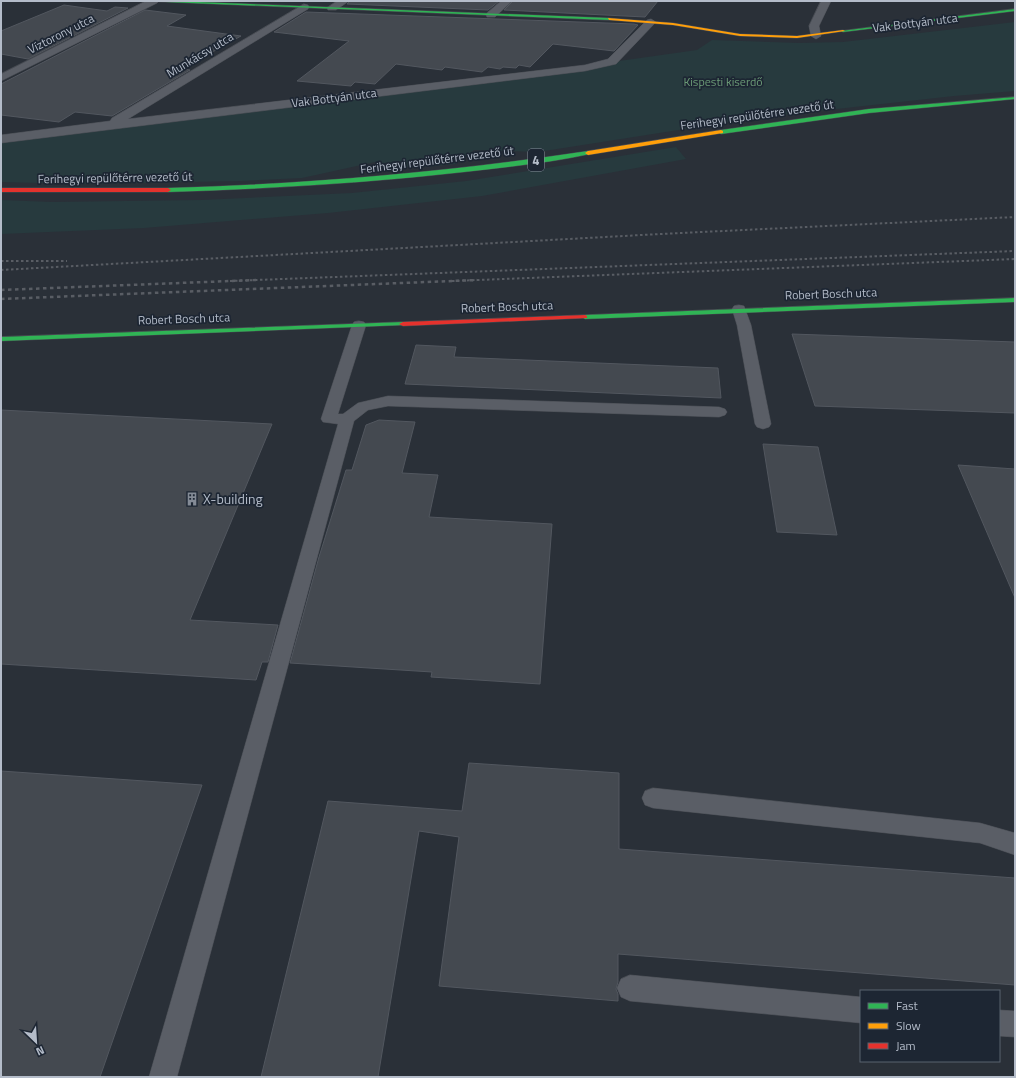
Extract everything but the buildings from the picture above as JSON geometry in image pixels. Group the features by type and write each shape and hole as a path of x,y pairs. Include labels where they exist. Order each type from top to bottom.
{"street":[{"name":"Vak Bottyán utca","path":"143,1 651,22 673,24 740,35 769,37 816,36 1015,10"},
{"path":"332,8 344,1"},
{"path":"491,15 507,1"},
{"path":"816,36 814,26 826,1"},
{"name":"Víztorony utca","path":"1,78 154,2"},
{"name":"Munkácsy utca","path":"110,124 304,7"},
{"name":"Vak Bottyán utca","path":"1,140 110,124 585,68 612,62 651,22"},
{"name":"Ferihegyi repülőtérre vezető út","path":"1,190 85,191 276,187 390,179 483,168 800,120 895,108 1015,98"},
{"name":"Robert Bosch utca","path":"1,338 740,309 1015,300"}],"lane":[{"path":"740,309 763,424"},
{"path":"347,419 329,419 360,325"},
{"path":"163,1077 347,419 363,406 388,401 719,412"},
{"path":"652,798 980,833 1015,844"},
{"path":"630,988 860,1010"},
{"path":"1000,1023 1015,1024"}],"green space":[{"name":"Kispesti kiserdő","path":"1015,22 1015,91 954,96 755,118 538,152 474,150 456,164 415,168 375,162 302,178 241,181 80,184 1,182 1,140 612,62 697,50 712,40 799,43 843,42"},
{"path":"676,147 686,159 482,196 328,213 144,228 1,234 1,200 52,202 201,200 352,193 466,181"}],"railway":[{"path":"1,270 660,234 1015,217"},
{"path":"250,280 1015,251"},
{"path":"452,281 1015,259"},
{"path":"1,261 67,261"},
{"path":"1,290 250,280"},
{"path":"230,281 250,280"},
{"path":"250,280 256,280"},
{"path":"1,299 477,280"}],"traffic: fast":[{"path":"143,1 609,19"},
{"path":"843,31 1015,10"},
{"path":"721,132 869,111 1015,98"},
{"path":"168,190 274,186 379,179 483,168 588,153"},
{"path":"585,317 1015,300"},
{"path":"1,339 403,324"}],"traffic: slow":[{"path":"609,19 673,24 740,35 797,37 843,31"},
{"path":"588,153 721,132"}],"traffic: jam":[{"path":"1,190 168,190"},
{"path":"403,324 585,317"}],"place":[{"name":"X-building","path":"192,499"}]}
